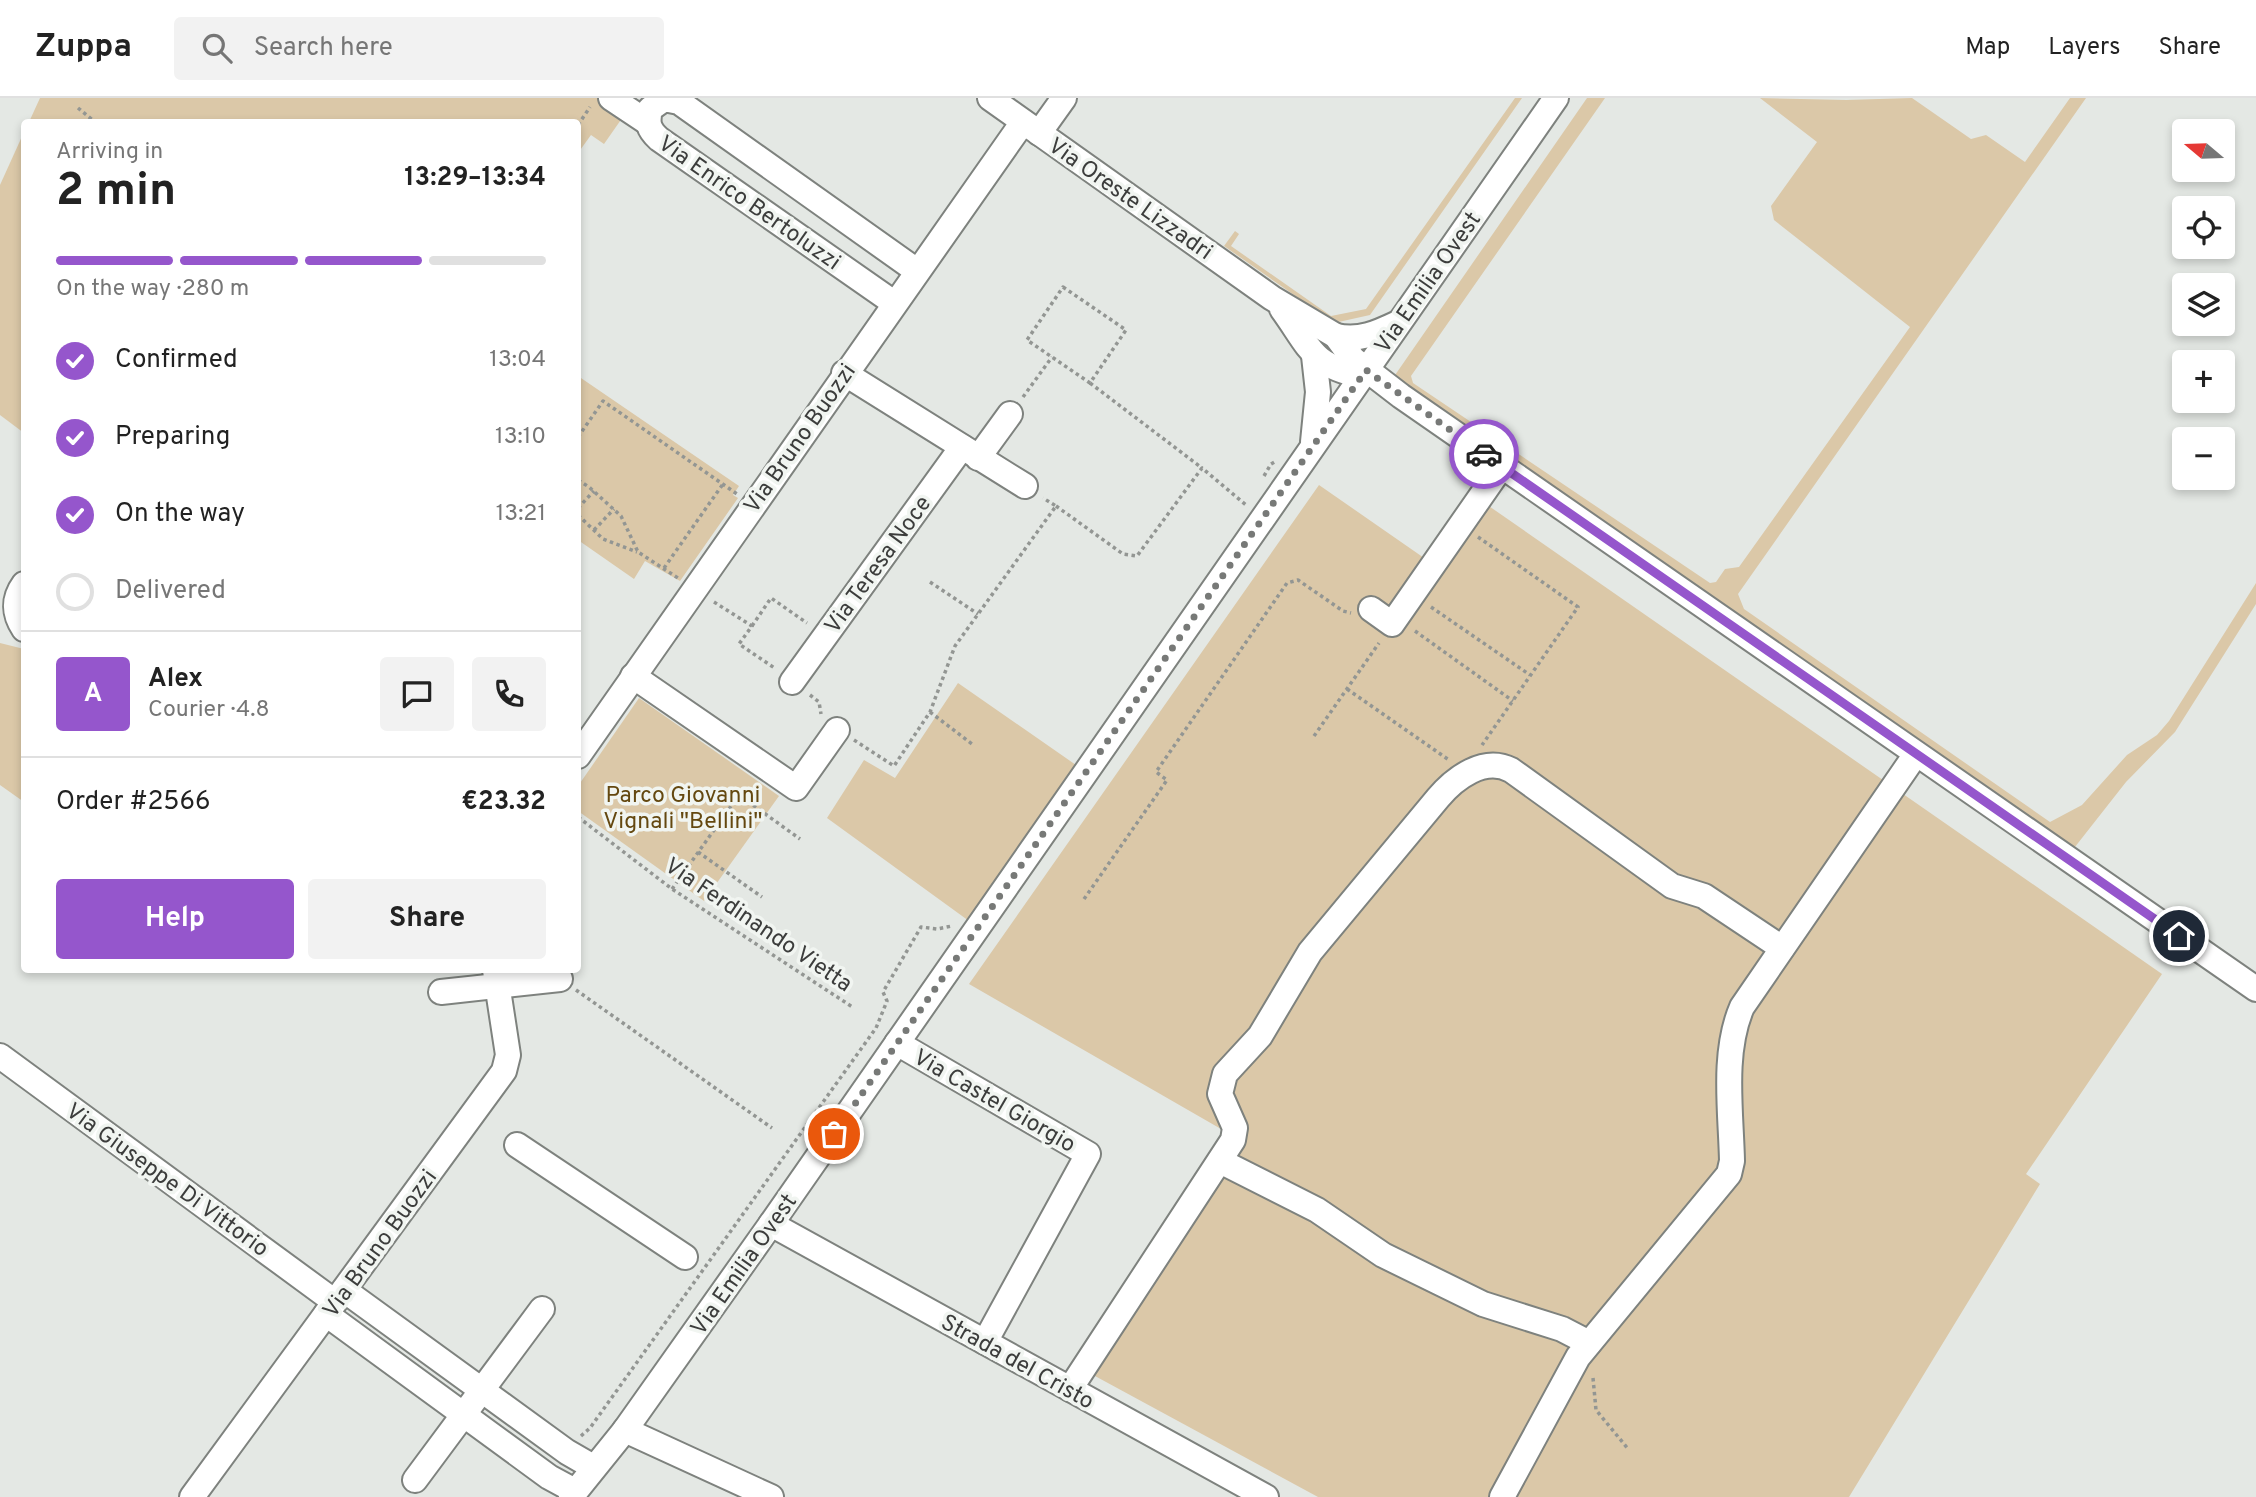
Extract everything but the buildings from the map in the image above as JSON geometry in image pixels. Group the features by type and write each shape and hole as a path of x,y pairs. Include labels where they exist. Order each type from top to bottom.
{"street":[{"path":"611,98 648,122"},
{"name":"Via Oreste Lizzadri","path":"990,98 1272,298 1336,336 1364,373"},
{"name":"Via Bruno Buozzi","path":"581,752 917,271 1031,127 1064,98"},
{"name":"Via Emilia Ovest","path":"573,1494 593,1466 625,1430 771,1224 1556,98"},
{"name":"Via Enrico Bertoluzzi","path":"894,303 659,139 651,132 648,122 650,109 664,99 679,102 917,271"},
{"name":"Via Oreste Lizzadri","path":"1272,298 1300,331 1314,356 1318,392 1316,422 1307,454"},
{"path":"1336,336 1362,337 1399,323"},
{"path":"1314,356 1334,369 1364,373 2256,989"},
{"path":"844,373 1025,486"},
{"name":"Via Teresa Noce","path":"792,682 970,452 1010,414"},
{"path":"1364,613 1394,621 1502,466"},
{"path":"21,590 15,608 21,622"},
{"path":"633,676 796,788 837,730"},
{"path":"1502,1497 1567,1375 1586,1347 1729,1174 1732,1161 1734,1029 1742,1007 1916,754"},
{"path":"1070,1389 1220,1161 1235,1132 1220,1094 1225,1074 1260,1036 1310,952 1449,785 1479,768 1500,765 1511,770 1672,886 1704,896 1782,948"},
{"path":"442,992 497,977 561,979"},
{"name":"Via Bruno Buozzi","path":"192,1497 503,1071 508,1055 497,977"},
{"name":"Via Castel Giorgio","path":"897,1043 1088,1154 985,1342"},
{"name":"Via Giuseppe Di Vittorio","path":"0,1056 335,1302"},
{"path":"517,1145 685,1257"},
{"path":"1220,1161 1317,1210 1373,1249 1477,1301 1562,1329 1586,1347"},
{"name":"Strada del Cristo","path":"771,1224 1266,1497"},
{"path":"335,1302 482,1390 567,1452 593,1466"},
{"path":"335,1302 464,1415 573,1494"},
{"path":"415,1480 542,1309"},
{"path":"625,1430 771,1497"}],"path":[{"path":"581,121 597,98"},
{"path":"78,108 91,119"},
{"path":"1090,383 1126,330 1063,287 1027,340 1090,383 1248,506 1253,499"},
{"path":"1010,414 1052,357"},
{"path":"581,434 603,401 741,496"},
{"path":"1265,483 1264,473 1271,464 1281,459"},
{"path":"1056,506 1123,554 1137,556 1202,468"},
{"path":"664,568 723,484"},
{"path":"581,505 594,491"},
{"path":"593,531 614,509"},
{"path":"581,518 609,543 642,555"},
{"path":"1461,525 1578,607 1478,750"},
{"path":"1084,899 1167,780 1156,772 1287,583 1298,580 1364,613"},
{"path":"930,582 978,614"},
{"path":"1413,594 1530,675"},
{"path":"752,626 771,598 810,625"},
{"path":"1314,737 1394,621 1513,701"},
{"path":"1347,689 1454,763"},
{"path":"930,712 972,744"},
{"path":"672,889 738,795 800,839"},
{"name":"Via Ferdinando Vietta","path":"581,819 672,889 854,1008"},
{"path":"698,852 762,897"},
{"path":"567,1452 590,1428 720,1250 876,1028 887,1001 883,992 921,927 937,929 958,922"},
{"path":"561,979 772,1128"},
{"path":"1586,1347 1596,1410 1629,1450"}],"green space":[{"path":"40,98 601,98 625,114 604,144 591,135 581,149 581,119 30,119"},
{"path":"1515,98 1522,98 1370,315 1334,323 1224,246 1235,231 1239,234 1231,246 1331,316 1366,309"},
{"path":"1587,98 1605,98 1411,376 1413,383 1710,583 1716,582 1725,569 1739,567 1910,327 1774,220 1771,206 1817,142 1760,98 1912,98 1971,139 1986,135 2025,162 2070,98 2086,98 1738,594 1744,609 2050,822 2082,805 2127,755 2157,735 2169,721 2256,583 2256,604 2175,732 2126,782 2071,852 1393,378"},
{"path":"21,139 21,431 0,415 0,185"},
{"path":"581,378 739,486 733,495 738,498 680,581 645,561 634,579 581,542"},
{"path":"1319,485 1427,560 1473,495 2162,974 2026,1174 2040,1184 1849,1497 1318,1497 1071,1363 1228,1133 969,984"},
{"path":"0,643 21,648 21,800 0,785"},
{"path":"958,683 1076,765 969,921 827,818 864,760 895,778"},
{"name":"Parco Giovanni Vignali \"Bellini\"","path":"639,698 779,796 704,901 581,813 581,782"}],"way so far":[{"path":"834,1134 1366,370 1484,454"}],"route":[{"path":"1484,454 2179,936"}]}
